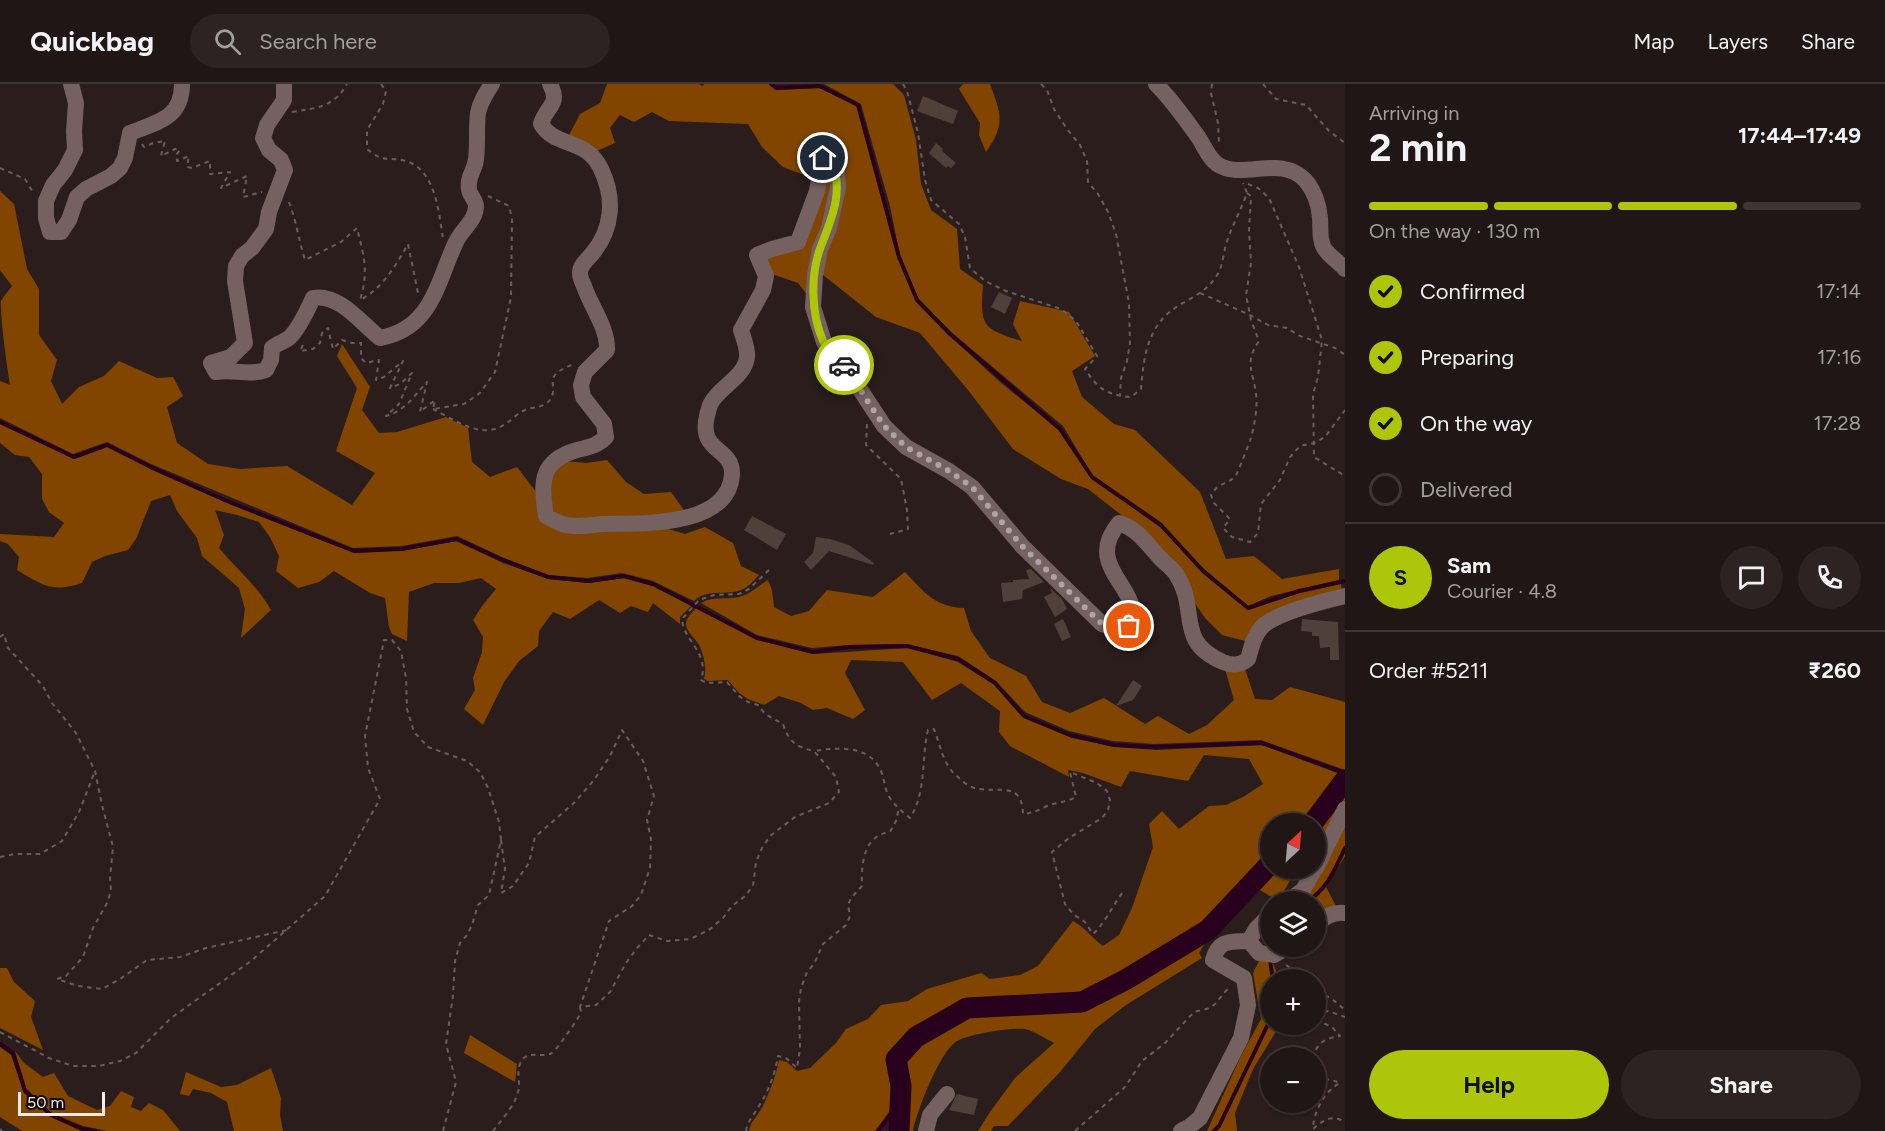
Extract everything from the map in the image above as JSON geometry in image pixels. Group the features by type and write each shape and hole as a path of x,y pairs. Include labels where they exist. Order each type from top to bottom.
{"street":[{"path":"70,84 76,103 75,150 65,170 52,185 46,201 46,218 50,232 61,232 69,220 77,197 120,168 125,158 130,133 162,121 176,110 182,94 182,84"},
{"path":"284,84 284,100 267,125 263,138 269,150 282,160 285,170 268,212 266,229 236,266 235,281 245,343 231,357 211,363 216,372 228,370 257,373 266,370 271,360 272,348 289,338 294,332 313,298 322,297 346,309 380,338 407,329 420,318 441,283 457,239 473,218 476,205 469,191 469,176 477,161 478,112 492,84"},
{"path":"550,84 555,96 553,106 544,115 541,124 547,134 579,145 590,153 601,168 611,206 603,240 581,266 580,274 607,340 607,350 585,372 580,385 583,397 604,424 606,437 597,446 563,454 549,466 542,483 546,516 564,525 627,525 679,519 713,507 727,493 732,472 726,456 712,447 705,435 706,419 711,402 734,380 747,356 741,330 763,290 766,276 757,255 798,242 817,191 823,158 831,158 837,173 838,188 829,228 820,249 815,275 813,307 824,342 844,365 884,426 906,447 972,487 1023,547 1102,624 1118,629 1129,626 1134,615 1131,600 1111,571 1107,558 1113,530 1119,523 1130,527 1145,540 1176,574 1188,607 1190,627 1195,643 1209,656 1227,664 1242,664 1248,659 1256,636 1269,621 1345,596"},
{"path":"1156,84 1198,136 1209,157 1219,166 1233,169 1266,167 1295,172 1305,180 1313,191 1317,205 1323,247 1345,269"},
{"path":"1326,846 1345,809"},
{"path":"1326,917 1338,911 1345,913"},
{"path":"1250,941 1260,925"},
{"path":"1250,941 1260,953"},
{"path":"1181,1131 1200,1118 1241,1038 1248,1005 1244,978 1212,960 1216,950 1224,943 1250,941"},
{"path":"926,1131 930,1114 946,1094"}],"path":[{"path":"277,112 292,112 329,104 340,96 347,84"},
{"path":"381,84 386,91 383,104 367,130 367,149 378,158 407,162 419,168 433,193 449,260"},
{"path":"903,84 918,133 925,180 931,200 958,224 965,237 970,268 986,281 1006,291 1061,309 1076,321 1098,356 1085,369 1094,384 1109,394 1131,397 1141,389 1145,350 1158,324 1170,311 1209,286 1217,276 1223,262 1226,244 1247,193"},
{"path":"1041,84 1047,90 1054,109 1080,145 1087,161 1088,182 1108,212 1116,234 1129,303 1130,343 1121,378 1120,396"},
{"path":"1212,84 1211,93 1221,150"},
{"path":"1263,84 1276,99 1306,105 1329,131 1345,143"},
{"path":"135,131 144,147 165,141 161,156 175,149 180,150 176,155 177,161 189,156 187,167 192,168 210,161 210,174 230,172 221,188 247,176 243,197 258,192 276,193 288,202 294,215 296,232 305,260 341,242 357,228 366,281 360,300 372,294 387,277 408,244 419,300"},
{"path":"0,168 25,179 34,195"},
{"path":"1345,410 1325,436 1314,443 1300,446 1290,457 1280,480 1261,504 1258,533 1250,542 1232,537 1223,528 1230,519 1214,503 1211,495 1216,486 1229,481 1238,474 1250,439 1256,397 1249,361 1259,341 1246,295 1251,263 1249,231 1251,196 1247,193 1243,182 1258,188 1269,198 1299,267 1318,323 1322,344 1318,377 1312,394 1314,443 1314,457 1345,476"},
{"path":"433,408 464,404 480,393 495,372 511,297 512,219 509,206 484,193"},
{"path":"1200,292 1268,325 1287,328 1345,355"},
{"path":"294,332 303,334 305,342 300,351 313,349 320,343 322,333 328,328 333,349 342,340 361,343 361,358 366,363 379,360 376,380 384,377 403,361 390,388 400,384 411,373 399,404 386,416 405,408 428,382 420,412 435,400 433,408"},
{"path":"433,408 459,423 481,431 501,428 520,412 540,407 550,400 552,381 556,372 573,364"},
{"path":"866,400 866,445 901,479 907,510 908,529 890,534"},
{"path":"769,570 749,589 739,594 714,595 699,600 682,619 682,628 698,648 704,671 701,680 706,683 727,682 739,696 758,705 765,714 783,724 793,744 814,751 828,748 847,749 862,752 873,758 882,772 885,789 898,808 910,818 917,807 921,790 928,730 934,729 947,767 957,777 978,789 1007,789 1016,794 1023,803 1023,814 1034,813 1050,805 1068,802 1076,797 1070,772 1097,783 1107,791 1110,800 1108,810 1102,818 1068,837 1053,852 1065,904 1073,914 1085,922 1093,934 1104,925 1115,902 1123,892"},
{"path":"0,637 4,634 8,648 43,686 52,704 76,733 96,771 113,847 111,891 93,928 87,949 66,976 57,978 78,986 102,989 147,960 180,957 206,948 288,930"},
{"path":"0,1032 49,1058 73,1066 99,1066 120,1061 136,1053 171,1018 251,961 325,896 380,799 368,768 365,736 384,640 392,640 401,651 408,709 414,732 428,747 467,761 480,772 488,788 499,822 505,869 501,893 513,886 526,869 536,837 575,802 594,780 605,765 622,730 643,761 654,796 647,820 651,839 650,868 641,895 632,906 609,921 577,1021 562,1039 558,1049 551,1054 529,1055 519,1065 519,1090 514,1104 493,1131"},
{"path":"580,1007 597,1005 610,992 632,955 649,935 667,941 690,939 709,930 744,897 753,886 756,862 770,836 795,817 829,803 839,792 836,777 814,751"},
{"path":"0,858 15,854 40,854 62,841 79,812 96,771"},
{"path":"746,1131 748,1120 758,1108 775,1074 778,1056 786,1058 797,1068 800,1048 799,1002 807,972 814,964 823,944 846,925 850,916 848,905 862,886 861,866 867,850 874,837 880,833 890,832 896,821 898,808"},
{"path":"443,1131 456,1082 446,1044 455,961 460,943 472,925 478,905 489,895 501,840"},
{"path":"1276,957 1282,964 1294,969"},
{"path":"1076,1131 1125,1087 1142,1061 1165,1043 1194,1011 1210,1008 1224,990 1241,976"},
{"path":"1326,996 1345,1010"},
{"path":"1326,1012 1345,1017"},
{"path":"1316,1047 1322,1040 1340,1036 1332,1027 1326,1024"},
{"path":"1326,1079 1340,1083 1331,1088 1326,1096"},
{"path":"1317,1113 1313,1121 1313,1129 1322,1121 1331,1118 1341,1119 1345,1123"}],"shaded area":[{"path":"607,84 698,84 703,86 704,84 769,84 776,90 819,88 858,106 898,259 917,301 950,336 1000,382 1059,430 1094,480 1160,527 1203,573 1248,610 1300,593 1341,584 1342,593 1290,607 1249,642 1222,635 1205,618 1186,590 1124,517 1088,489 1061,479 1013,449 920,333 876,317 818,271 831,227 833,156 817,180 783,167 762,147 748,124 669,121 652,112 634,122 620,115 610,128 615,143 597,151 567,139 580,114 600,103"},
{"path":"824,84 893,84 904,95 916,140 921,184 931,210 957,229 960,269 983,285 982,309 986,324 999,333 1022,341 1013,324 1020,301 1069,312 1095,356 1072,371 1082,397 1114,424 1135,430 1200,492 1226,559 1254,556 1282,579 1339,569 1339,580 1271,596 1248,606 1203,568 1159,521 1093,476 1063,426 950,331 918,298 900,256 890,206 861,104"},
{"path":"963,84 990,84 994,94 1000,119 997,134 986,152 979,135 980,123 959,89"},
{"path":"825,163 836,174 808,296 798,283 769,273 761,264 772,251 799,245"},
{"path":"0,191 14,204 27,269 39,289 39,335 57,360 51,381 62,404 79,387 104,376 119,361 157,378 173,377 183,396 167,407 177,443 208,464 240,469 287,466 352,505 375,473 336,451 357,388 337,356 342,344 370,387 362,410 379,433 397,432 446,417 468,428 472,462 490,477 517,467 537,493 544,518 658,526 685,534 705,527 733,543 741,566 759,575 749,586 741,590 711,593 694,601 653,581 622,573 587,578 549,575 504,558 457,536 402,546 353,548 151,464 107,442 73,454 0,418 0,381 10,385 1,301 12,286 0,270"},
{"path":"0,423 74,459 108,446 152,470 227,503 354,553 405,550 456,541 503,563 548,579 590,583 624,578 653,586 692,605 680,617 680,624 653,603 648,612 631,606 620,613 599,600 570,619 553,612 539,631 538,646 519,661 504,682 483,725 464,709 475,690 473,678 482,652 483,637 473,620 496,589 481,578 459,583 434,583 409,592 407,641 392,634 385,598 370,593 334,571 319,582 298,588 276,571 279,556 270,537 259,522 215,510 224,535 219,548 253,585 271,610 241,638 245,609 239,588 202,556 197,538 177,511 170,495 151,501 136,539 128,550 92,562 82,583 63,587 48,586 17,570 19,557 8,544 0,541 0,534 54,537 64,523 49,512 42,499 42,474 29,457 15,455 0,443"},
{"path":"607,460 626,482 644,494 671,492 686,513 582,522 554,515 549,486 565,461 586,463"},
{"path":"905,572 931,597 945,605 964,608 971,631 990,658 1026,676 1042,702 1070,713 1104,698 1145,724 1158,716 1189,734 1207,725 1234,700 1225,669 1245,669 1255,699 1272,700 1290,687 1345,702 1345,770 1261,740 1154,744 1113,741 1069,731 1025,712 996,681 958,656 906,644 812,648 757,635 701,603 743,596 768,580 774,607 791,616 809,611 827,590 873,597"},
{"path":"697,607 756,639 814,654 908,648 958,662 995,685 1024,718 1072,738 1117,747 1156,750 1263,745 1345,776 1316,813 1260,813 1260,872 1206,928 1081,1000 964,1006 912,1036 892,1059 896,1098 875,1131 749,1131 768,1095 779,1060 787,1062 797,1071 810,1068 836,1043 846,1029 868,1019 881,1005 908,1001 927,989 981,973 990,979 1020,975 1038,966 1073,921 1103,946 1119,935 1132,908 1153,847 1149,824 1162,811 1179,829 1209,806 1226,805 1263,784 1249,759 1204,755 1188,781 1130,771 1121,787 1068,770 1069,777 1010,746 999,732 1000,711 961,683 932,700 903,662 851,660 845,673 865,710 853,719 827,708 813,710 801,703 779,696 764,705 739,693 728,680 708,681 704,679 705,666 702,653 688,630 686,621"},
{"path":"1345,785 1345,804 1326,835 1326,813 1323,813"},
{"path":"1345,819 1345,856 1326,887 1336,906 1326,912 1326,891 1310,891 1316,879 1326,879 1326,859"},
{"path":"1262,879 1291,879 1284,891 1260,890 1205,943 1199,953 1202,958 1126,1005 1095,1029 1060,1072 1008,1126 994,1126 991,1131 978,1131 1015,1078 1054,1043 1025,1029 990,1032 957,1041 950,1047 937,1069 924,1096 913,1131 903,1131 900,1059 928,1035 958,1017 981,1010 1084,1004 1201,937 1224,919"},
{"path":"1260,959 1273,963 1275,969 1260,969 1260,1013 1253,973"},
{"path":"0,968 7,968 14,982 35,1001 31,1017 43,1050 0,1028"},
{"path":"1260,1021 1260,1035 1274,1035 1266,1047 1260,1047 1260,1058 1235,1113 1237,1131 1207,1131 1240,1058"},
{"path":"470,1035 517,1064 515,1082 464,1053"},
{"path":"0,1047 11,1055 24,1092 53,1118 81,1131 22,1131 0,1117"},
{"path":"15,1051 24,1063 43,1077 54,1073 68,1096 97,1110 110,1106 121,1091 134,1097 131,1107 141,1111 149,1103 163,1110 180,1131 107,1131 83,1126 51,1113 26,1088"},
{"path":"271,1068 281,1098 280,1115 283,1131 234,1131 227,1102 211,1093 193,1089 189,1096 180,1094 186,1072 221,1087 237,1085"}],"building":[{"path":"923,96 958,111 953,124 917,111"},
{"path":"936,143 956,163 951,168 948,166 946,168 929,153"},
{"path":"999,292 1012,298 1005,314 991,307"},
{"path":"752,516 786,534 777,550 744,530"},
{"path":"816,537 849,545 874,563 873,565 829,551 811,570 804,562 813,553"},
{"path":"1031,569 1044,582 1023,590 1022,599 1003,602 1001,583 1029,579 1026,570"},
{"path":"1050,588 1062,599 1067,609 1055,617 1044,597 1052,593"},
{"path":"1063,619 1071,637 1062,641 1054,624"},
{"path":"1302,619 1338,622 1339,660 1330,660 1330,647 1320,648 1319,636 1312,636 1312,632 1301,631"},
{"path":"1133,680 1142,686 1133,700 1116,706"},
{"path":"957,1094 978,1099 974,1115 949,1110"}],"waterway":[{"path":"771,84 776,88 820,86 858,105 899,257 917,300 950,334 1060,429 1092,477 1161,525 1203,571 1248,608 1299,591 1345,581"},
{"path":"0,422 74,457 107,445 227,501 354,551 402,549 457,539 548,577 588,581 624,576 653,584 757,638 813,652 849,647 907,646 958,659 995,683 1024,716 1070,735 1114,745 1154,747 1262,743 1345,773"},
{"path":"1320,813 1345,780"},
{"path":"1320,891 1334,871 1345,848"},
{"path":"899,1131 901,1086 896,1059 916,1037 967,1008 1082,1002 1125,980 1208,930 1260,875"},
{"path":"1270,960 1271,969"},
{"path":"1214,1131 1219,1126 1263,1035"},
{"path":"0,1044 13,1053 25,1091 51,1115 83,1129 95,1131"},
{"path":"878,1131 901,1101"}],"way so far":[{"path":"844,365 884,426 906,447 972,487 1023,547 1102,624 1118,629 1129,626"}],"route":[{"path":"823,158 831,158 837,173 838,188 829,228 820,249 815,275 813,307 824,342 844,365"}]}
